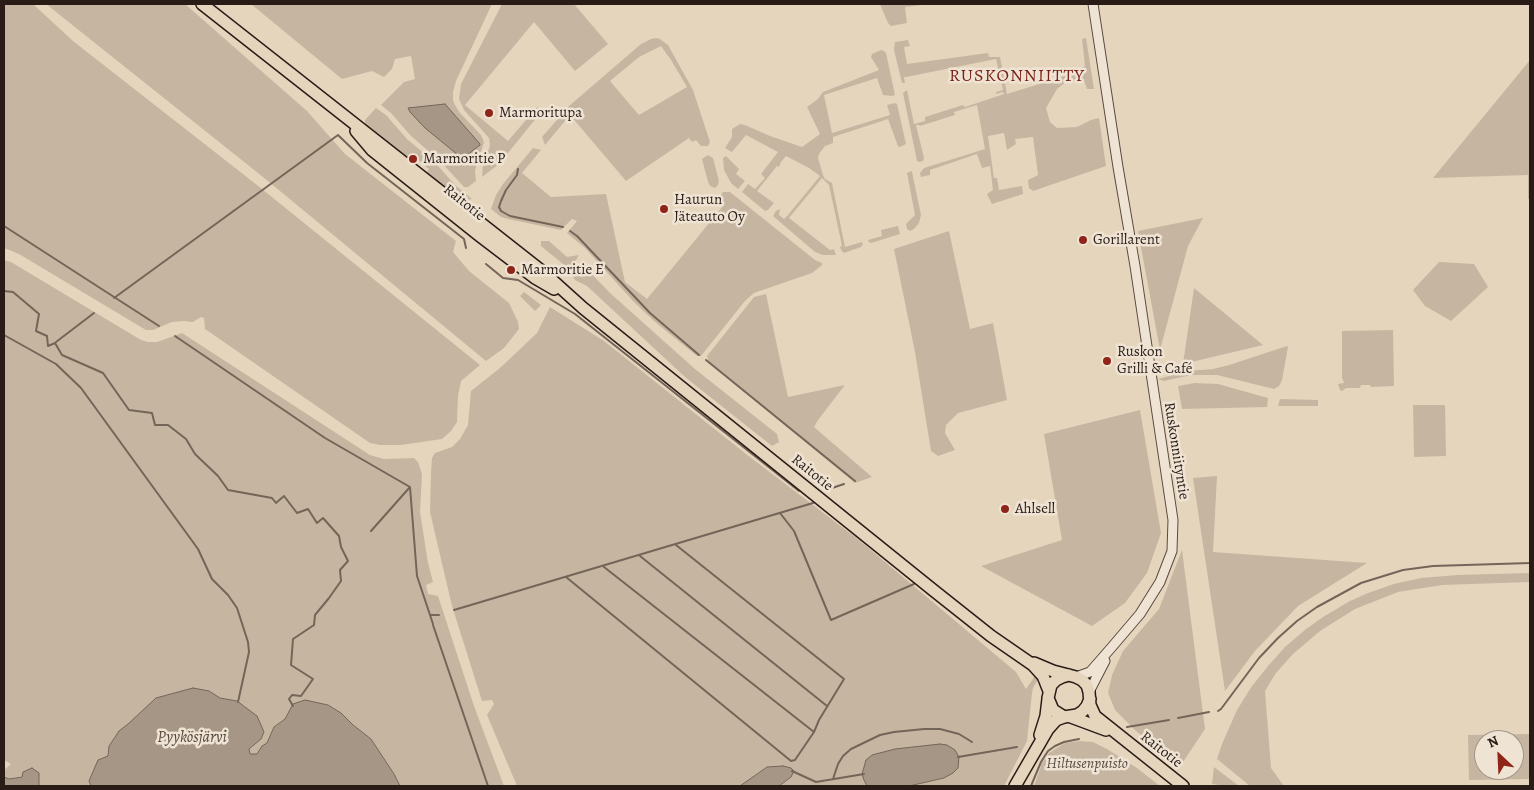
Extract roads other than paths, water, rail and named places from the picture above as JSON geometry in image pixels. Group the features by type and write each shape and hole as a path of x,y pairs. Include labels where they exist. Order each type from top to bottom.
{"main road":[{"name":"Raitotie","path":"202,4 336,110 372,150 480,236 535,278 583,308 933,590 1033,665 1043,676 1048,694"},
{"name":"Raitotie","path":"1024,658 1053,671 1072,676"},
{"path":"1015,786 1048,729 1056,720 1083,711 1087,706 1089,696 1087,685 1082,680 1072,676 1062,676 1056,680 1048,694 1046,716 1034,753"},
{"path":"1048,694 1053,710 1067,717"},
{"name":"Raitotie","path":"1089,696 1090,706 1095,716 1183,786"},
{"name":"Raitotie","path":"1067,717 1121,737"}],"street":[{"name":"Ruskonniityntie","path":"1072,676 1090,672 1140,614 1160,582 1172,551 1173,520 1093,4"},
{"name":"Ruskonniityntie","path":"1089,696 1111,648"}],"water":[{"path":"445,104 480,144 466,156 458,155 425,128 408,108"},
{"name":"Pyykösjärvi","path":"193,688 209,691 220,698 237,701 257,716 264,732 261,739 249,749 250,754 257,754 262,746 267,743 274,727 285,719 293,704 305,700 328,705 341,713 371,739 400,786 91,786 89,781 98,760 108,756 109,746 119,731 156,698"},
{"path":"940,744 947,745 955,750 959,757 958,768 953,773 944,778 909,786 867,786 862,774 866,760 872,755 895,749"},
{"path":"783,766 794,771 791,777 779,786 740,786 767,767"},
{"path":"32,768 39,773 39,786 4,786 4,777 9,779 22,777 23,772"}],"waterway":[{"path":"114,298 338,135 367,163 464,239 466,248"},
{"path":"518,169 517,175 506,190 501,201 499,207 501,211 510,216 563,227"},
{"path":"4,226 159,326"},
{"path":"570,231 577,236 650,313 699,355"},
{"path":"486,264 503,278 518,280 575,314 799,491"},
{"path":"4,291 13,292 39,314 36,331 47,336 48,346 55,343 62,355 103,373 129,410 152,413 155,425 168,425 186,439 195,454 218,476 228,490 272,498 276,503 284,496 297,513 308,509 317,523 323,518 339,536 341,547 348,561 340,570 341,581 315,615 314,625 293,639 291,665 313,679 301,696 292,695 289,699 293,706"},
{"path":"56,342 94,313"},
{"path":"4,335 56,364 81,388 198,549 212,579 228,595 237,608 248,642 249,652 238,702"},
{"path":"175,336 325,438 410,487 417,576 433,624"},
{"path":"706,360 855,481"},
{"path":"826,490 844,484"},
{"path":"371,531 410,487"},
{"path":"454,610 813,503"},
{"path":"780,513 794,531 831,620 914,584"},
{"path":"566,577 791,761 795,760 814,732 819,720 844,679 676,545"},
{"path":"640,556 827,706"},
{"path":"1218,711 1259,658 1278,638 1317,607 1361,583 1403,570 1433,566 1530,563"},
{"path":"604,567 814,732"},
{"path":"431,615 439,615"},
{"path":"433,625 488,786"},
{"path":"1178,718 1209,712"},
{"path":"1127,727 1169,720"},
{"path":"833,779 843,756 851,749 880,735 894,732 940,729 959,734 972,742"},
{"path":"1031,786 1048,751 1064,742 1079,739"},
{"path":"958,757 1017,747"},
{"path":"792,771 816,782 864,774"}],"place":[{"name":"Marmoritupa","path":"489,113"},
{"name":"Marmoritie P","path":"413,159"},
{"name":"Haurun Jäteauto Oy","path":"664,209"},
{"name":"Gorillarent","path":"1083,240"},
{"name":"Marmoritie E","path":"511,270"},
{"name":"Ruskon Grilli & Café","path":"1107,361"},
{"name":"Ahlsell","path":"1005,509"}],"district":[{"name":"RUSKONNIITTY","path":"1017,77"}],"park label":[{"name":"Hiltusenpuisto","path":"1087,764"}]}
